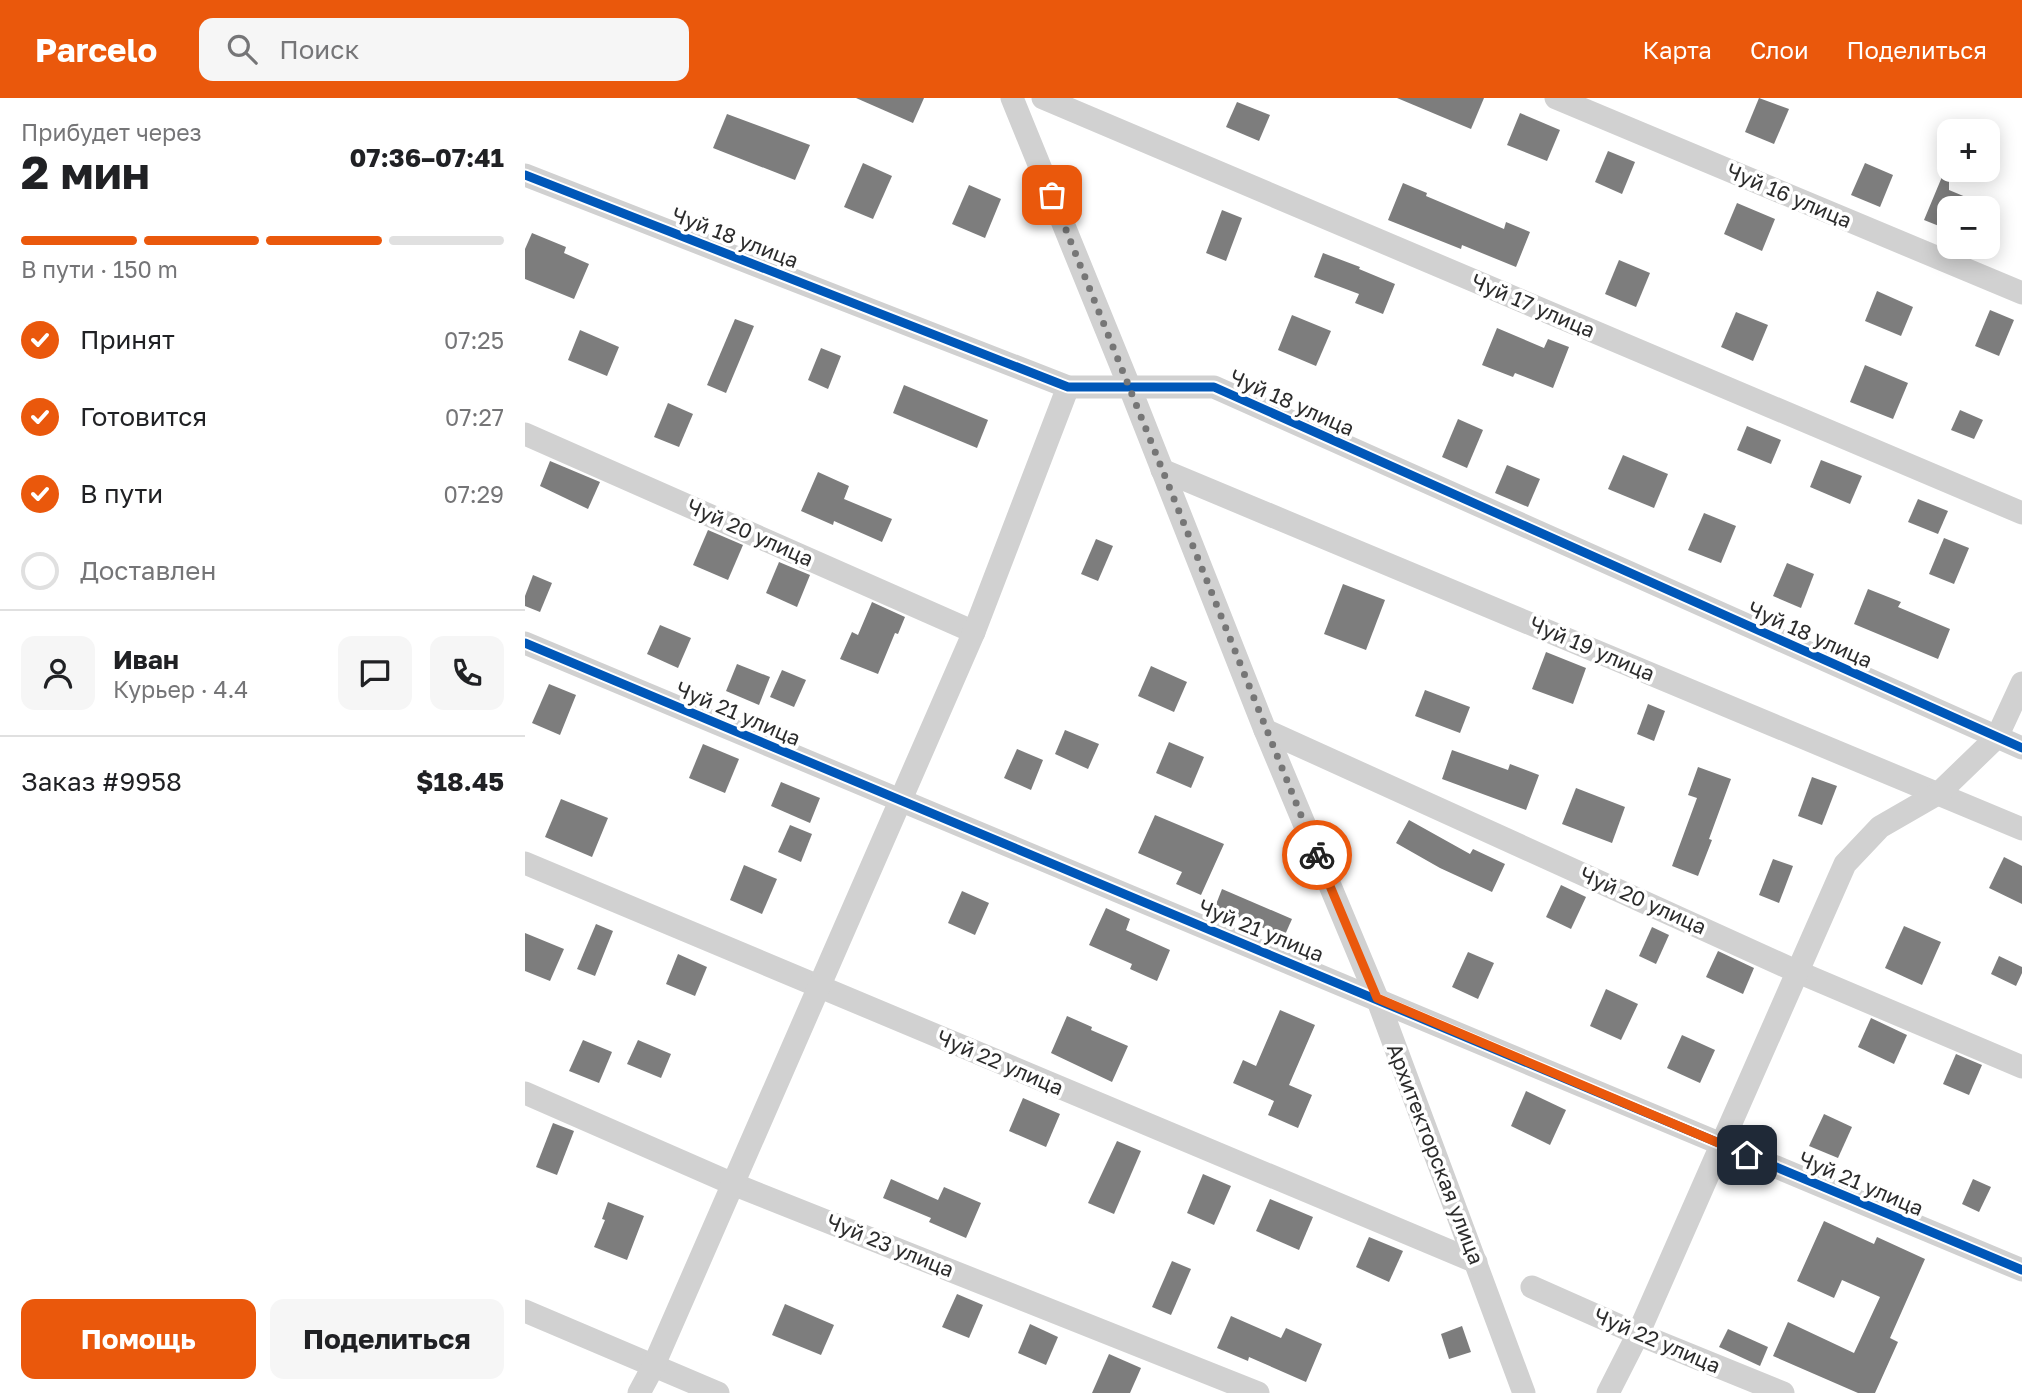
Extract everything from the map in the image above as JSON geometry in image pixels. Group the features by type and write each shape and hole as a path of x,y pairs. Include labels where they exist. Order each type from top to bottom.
{"street":[{"name":"Архитекторская улица","path":"1012,98 1265,730 1377,998 1524,1393"},
{"name":"Чуй 17 улица","path":"1043,98 2022,513"},
{"name":"Чуй 16 улица","path":"1556,98 2022,293"},
{"name":"Чуй 18 улица","path":"525,175 1068,387 1214,387 2022,748"},
{"path":"639,1393 653,1367 974,632 1068,387"},
{"name":"Чуй 20 улица","path":"525,434 974,632"},
{"name":"Чуй 19 улица","path":"1162,470 2022,829"},
{"name":"Чуй 21 улица","path":"525,643 2022,1270"},
{"path":"1608,1393 1638,1334 1845,864 1880,827 1940,793 1997,737 2022,683"},
{"name":"Чуй 20 улица","path":"1265,730 1798,972 2022,1067"},
{"name":"Чуй 22 улица","path":"525,863 1476,1262"},
{"name":"Чуй 23 улица","path":"525,1093 733,1184 1258,1393"},
{"name":"Чуй 22 улица","path":"1532,1287 1783,1393"},
{"path":"525,1311 718,1393"}],"building":[{"path":"856,98 924,98 913,123"},
{"path":"1397,98 1484,98 1471,129"},
{"path":"1759,98 1789,109 1774,144 1745,132"},
{"path":"1237,102 1270,115 1259,141 1226,127"},
{"path":"1520,113 1560,130 1547,161 1507,145"},
{"path":"727,114 810,145 795,180 713,148"},
{"path":"1608,151 1635,162 1622,194 1595,182"},
{"path":"863,163 892,176 873,219 844,207"},
{"path":"1865,163 1893,175 1880,207 1851,195"},
{"path":"1940,182 1949,182 1949,190 1963,196 1937,196 1937,225 1924,220"},
{"path":"1403,183 1427,193 1426,196 1504,229 1506,222 1530,232 1516,267 1388,220"},
{"path":"969,185 1001,199 985,238 952,224"},
{"path":"1737,203 1775,219 1762,251 1724,234"},
{"path":"1222,210 1242,218 1226,261 1206,253"},
{"path":"532,233 566,247 564,253 589,264 574,299 525,279 525,249"},
{"path":"1323,253 1395,284 1383,314 1355,303 1359,294 1314,277"},
{"path":"1619,260 1650,273 1636,307 1605,294"},
{"path":"1877,291 1913,307 1901,336 1865,321"},
{"path":"1990,310 2014,320 1999,356 1975,346"},
{"path":"1736,312 1768,325 1753,361 1721,347"},
{"path":"1292,315 1331,331 1316,366 1278,350"},
{"path":"735,319 754,326 726,393 707,385"},
{"path":"1497,328 1544,348 1548,339 1569,347 1553,388 1515,373 1513,377 1482,365"},
{"path":"580,330 619,347 607,376 568,360"},
{"path":"821,348 841,356 828,389 808,380"},
{"path":"1865,365 1908,383 1893,419 1850,402"},
{"path":"904,385 988,420 977,448 893,413"},
{"path":"668,403 693,414 679,447 654,437"},
{"path":"1960,410 1983,420 1974,439 1951,430"},
{"path":"1458,419 1483,430 1467,468 1442,457"},
{"path":"1747,426 1781,440 1771,464 1737,450"},
{"path":"1623,455 1668,474 1654,508 1608,489"},
{"path":"1821,460 1862,476 1850,504 1810,487"},
{"path":"550,461 600,482 588,509 540,486"},
{"path":"1507,465 1540,479 1528,507 1495,493"},
{"path":"818,472 849,486 844,499 892,519 882,542 834,521 833,525 801,511"},
{"path":"1918,499 1948,511 1938,534 1908,522"},
{"path":"1704,513 1736,526 1721,563 1688,550"},
{"path":"708,530 743,545 728,580 693,565"},
{"path":"1944,538 1969,548 1954,584 1929,574"},
{"path":"1096,539 1113,546 1098,581 1081,574"},
{"path":"779,562 810,575 797,607 766,593"},
{"path":"1787,563 1814,574 1801,608 1773,596"},
{"path":"533,575 552,583 540,612 525,606 525,596"},
{"path":"1343,584 1385,600 1366,650 1324,634"},
{"path":"1868,589 1901,602 1898,607 1950,629 1938,659 1854,624"},
{"path":"872,602 905,617 898,634 895,633 878,674 840,659 852,632 858,635"},
{"path":"660,625 691,638 678,668 647,654"},
{"path":"1546,652 1586,668 1573,704 1532,689"},
{"path":"737,664 770,677 759,705 726,691"},
{"path":"1151,666 1187,682 1174,712 1138,696"},
{"path":"782,670 806,680 794,707 770,697"},
{"path":"549,684 576,695 560,735 532,723"},
{"path":"1425,690 1470,707 1460,733 1415,716"},
{"path":"1648,704 1665,711 1654,741 1637,734"},
{"path":"1065,730 1099,744 1088,769 1055,754"},
{"path":"1169,742 1204,757 1191,788 1156,773"},
{"path":"703,744 739,759 725,793 689,778"},
{"path":"1017,749 1043,760 1031,790 1004,778"},
{"path":"1452,750 1508,770 1510,764 1539,775 1526,810 1442,779"},
{"path":"1698,767 1731,779 1698,876 1672,866 1697,798 1688,795"},
{"path":"1812,777 1837,786 1822,825 1798,816"},
{"path":"781,782 820,798 810,823 771,806"},
{"path":"1576,788 1625,807 1612,843 1562,824"},
{"path":"561,799 608,818 592,857 545,837"},
{"path":"1155,815 1224,844 1201,895 1176,884 1182,872 1138,853"},
{"path":"1409,820 1470,854 1473,849 1505,864 1492,892 1440,868 1396,843"},
{"path":"790,825 812,834 801,862 778,852"},
{"path":"2004,857 2022,866 2022,904 1989,888"},
{"path":"1773,859 1793,866 1779,903 1759,895"},
{"path":"744,865 777,879 762,914 730,900"},
{"path":"1561,885 1586,897 1571,929 1546,917"},
{"path":"1222,889 1292,919 1284,937 1215,907"},
{"path":"962,891 989,903 975,935 948,923"},
{"path":"1106,908 1130,919 1126,930 1170,950 1157,981 1130,969 1132,964 1089,945"},
{"path":"596,924 613,931 595,976 577,969"},
{"path":"1904,926 1941,942 1922,985 1885,968"},
{"path":"1652,927 1669,935 1656,964 1639,956"},
{"path":"525,933 564,949 550,981 525,971"},
{"path":"1718,951 1754,968 1743,994 1706,977"},
{"path":"1468,952 1494,963 1478,999 1452,987"},
{"path":"678,954 707,967 695,996 666,984"},
{"path":"1999,956 2022,967 2016,986 1991,974"},
{"path":"1606,989 1638,1004 1621,1040 1590,1026"},
{"path":"1280,1010 1315,1025 1289,1085 1312,1095 1298,1128 1268,1115 1274,1101 1233,1083 1243,1060 1256,1066"},
{"path":"1067,1016 1128,1046 1112,1082 1051,1053"},
{"path":"1871,1018 1907,1035 1894,1064 1858,1047"},
{"path":"1682,1035 1715,1050 1700,1083 1667,1068"},
{"path":"583,1040 612,1052 599,1083 569,1071"},
{"path":"638,1040 671,1054 661,1078 627,1064"},
{"path":"1956,1054 1982,1065 1969,1095 1943,1084"},
{"path":"1526,1091 1566,1110 1550,1145 1511,1126"},
{"path":"1023,1098 1060,1114 1046,1147 1009,1131"},
{"path":"1824,1114 1852,1127 1838,1158 1809,1146"},
{"path":"553,1123 574,1131 557,1175 536,1167"},
{"path":"1117,1141 1141,1151 1114,1214 1088,1203"},
{"path":"1203,1174 1231,1186 1214,1225 1187,1213"},
{"path":"891,1179 938,1200 944,1187 981,1203 966,1238 929,1222 931,1218 883,1198"},
{"path":"1973,1179 1991,1187 1979,1212 1962,1204"},
{"path":"1270,1199 1313,1217 1299,1250 1256,1231"},
{"path":"608,1202 644,1216 627,1260 594,1247 605,1220 602,1219"},
{"path":"1824,1221 1874,1244 1877,1237 1925,1259 1890,1338 1898,1342 1875,1393 1858,1393 1773,1356 1788,1322 1854,1353 1880,1297 1842,1280 1834,1298 1797,1281"},
{"path":"1369,1237 1403,1251 1389,1282 1356,1267"},
{"path":"1172,1261 1191,1269 1171,1315 1152,1307"},
{"path":"957,1294 983,1305 969,1338 942,1327"},
{"path":"785,1304 834,1325 821,1355 772,1335"},
{"path":"1231,1316 1281,1338 1286,1328 1322,1344 1306,1382 1249,1357 1248,1361 1217,1348"},
{"path":"1030,1324 1058,1337 1046,1365 1018,1353"},
{"path":"1462,1326 1471,1352 1449,1359 1441,1334"},
{"path":"1728,1329 1768,1347 1760,1366 1719,1347"},
{"path":"1109,1354 1141,1368 1130,1393 1092,1393"}],"cycle path":[{"path":"525,175 1068,387 1214,387 2022,748"},
{"path":"525,643 2022,1270"}],"way so far":[{"path":"1052,195 1317,855"}],"route":[{"path":"1317,855 1377,998 1747,1155"}]}
